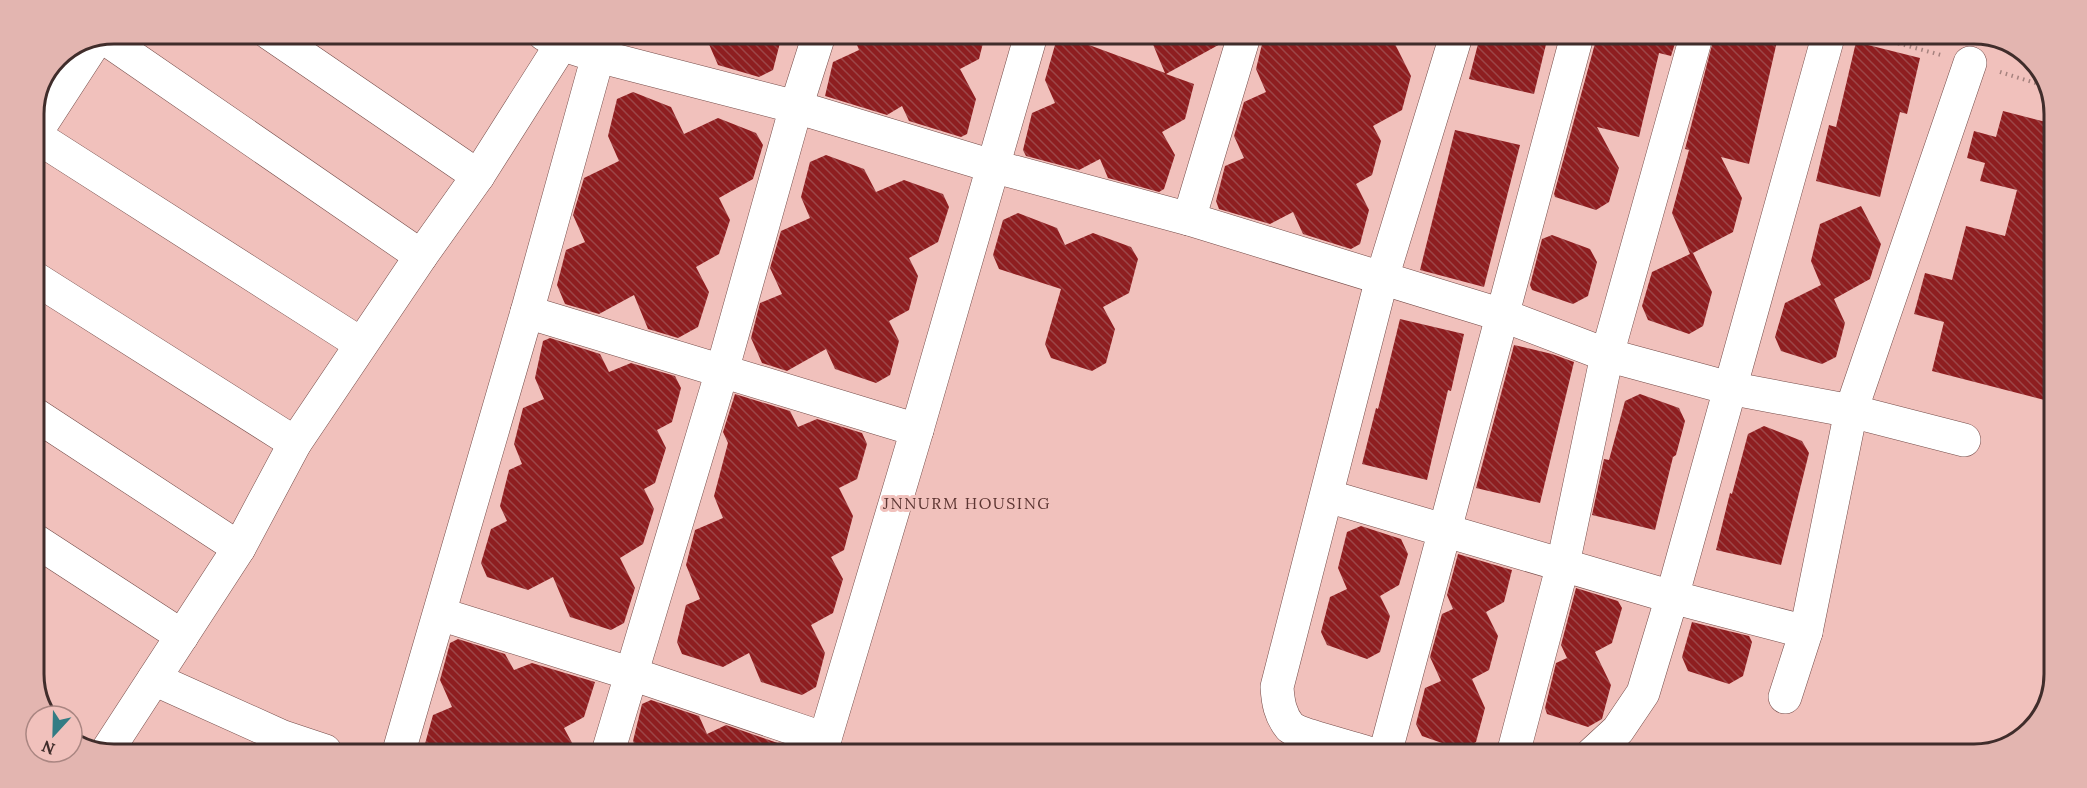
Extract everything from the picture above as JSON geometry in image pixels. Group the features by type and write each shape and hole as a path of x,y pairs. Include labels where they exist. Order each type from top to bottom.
{"street":[{"path":"113,44 421,256"},
{"path":"285,44 478,176"},
{"path":"112,744 239,548 295,443 478,176 554,44"},
{"path":"573,44 598,56 796,107 992,166 1189,219 1502,315 1607,355 1730,388 1851,411 1964,440"},
{"path":"610,744 722,371 796,107 816,44"},
{"path":"824,744 1028,44"},
{"path":"1189,219 1242,44"},
{"path":"1339,744 1292,729 1281,712 1277,687 1382,278 1454,44"},
{"path":"1388,744 1575,44"},
{"path":"1516,744 1563,564 1607,355 1694,44"},
{"path":"1603,744 1618,730 1643,693 1672,597 1826,44"},
{"path":"44,121 91,48"},
{"path":"401,744 527,312 598,56"},
{"path":"1785,697 1806,632 1851,411 1970,63"},
{"path":"44,142 361,344"},
{"path":"44,284 295,443"},
{"path":"527,312 917,430"},
{"path":"44,420 239,548"},
{"path":"1326,496 1672,597 1806,632"},
{"path":"44,551 182,636"},
{"path":"440,614 632,674 818,744"},
{"path":"154,679 283,737 304,744"}],"building":[{"path":"709,44 780,44 773,70 759,77 718,65"},
{"path":"857,44 983,44 979,59 960,69 976,99 967,134 961,137 909,121 902,106 887,115 825,96 833,62 859,50"},
{"path":"1086,44 1165,73 1153,44 1220,44 1166,74 1194,84 1185,119 1162,132 1175,155 1164,189 1159,192 1108,178 1100,159 1079,170 1026,156 1023,150 1032,113 1055,103 1045,80 1055,45"},
{"path":"1262,44 1395,44 1411,76 1402,110 1373,126 1381,141 1372,175 1356,184 1369,210 1360,244 1351,249 1303,234 1293,212 1270,224 1219,209 1216,201 1225,166 1244,158 1234,136 1244,102 1266,92 1256,69"},
{"path":"1478,44 1546,44 1534,94 1469,79"},
{"path":"1595,44 1675,44 1671,56 1659,53 1639,137 1597,127 1619,168 1609,202 1596,210 1555,197"},
{"path":"1712,44 1776,44 1749,164 1721,157 1742,198 1733,232 1693,253 1712,292 1703,326 1689,334 1648,320 1642,306 1652,272 1690,254 1672,213 1689,150 1685,149"},
{"path":"1856,44 1920,58 1907,114 1900,112 1880,197 1816,181 1829,125 1836,127"},
{"path":"633,92 671,107 684,134 718,118 756,133 763,145 753,179 719,198 730,220 719,254 696,267 709,292 698,327 678,338 648,329 634,295 599,314 565,304 557,285 566,250 585,242 573,215 584,178 619,161 608,136 617,99"},
{"path":"2003,111 2043,121 2044,400 1932,371 1944,322 1914,314 1925,273 1952,280 1966,226 2005,236 2017,190 1980,181 1985,163 1967,158 1974,131 1996,137"},
{"path":"1455,130 1520,145 1484,287 1420,270"},
{"path":"826,155 864,169 876,192 904,180 943,194 949,207 938,242 909,258 918,276 909,310 889,321 899,341 890,375 876,383 835,369 826,349 787,371 762,363 751,338 760,303 782,294 770,268 781,231 810,218 801,197 810,162"},
{"path":"1861,206 1881,244 1870,279 1834,299 1845,323 1836,357 1822,364 1781,351 1775,337 1785,303 1821,285 1811,261 1820,224"},
{"path":"1018,213 1057,228 1065,245 1093,233 1131,247 1138,259 1129,293 1103,307 1115,329 1106,363 1092,371 1051,358 1045,344 1061,289 999,269 993,255 1003,220"},
{"path":"1552,235 1590,249 1597,262 1588,296 1573,304 1532,290 1530,285 1542,239"},
{"path":"1400,319 1464,334 1427,480 1362,464"},
{"path":"550,338 600,354 609,372 631,363 675,376 681,388 672,422 657,430 666,448 655,483 644,489 654,509 643,544 620,558 635,588 624,623 611,630 570,617 553,577 528,590 487,577 481,563 491,529 507,521 500,506 509,470 522,464 514,444 523,408 544,399 535,378 543,341"},
{"path":"1514,345 1574,362 1540,503 1476,488"},
{"path":"735,394 790,411 798,427 817,419 862,433 867,444 857,479 839,488 853,516 844,550 831,557 843,579 833,613 811,625 825,653 816,687 802,695 761,682 749,653 723,667 682,654 677,642 686,605 700,599 686,565 695,530 723,518 714,496 728,443 723,432"},
{"path":"1640,394 1679,408 1685,421 1676,455 1673,457 1655,530 1592,515 1604,459 1609,460 1625,401"},
{"path":"1764,426 1802,441 1809,453 1781,565 1716,550 1748,434"},
{"path":"1361,526 1401,539 1408,554 1399,585 1380,596 1390,616 1380,652 1367,659 1327,645 1321,632 1330,597 1347,589 1338,568 1347,532"},
{"path":"1458,554 1512,570 1504,602 1486,612 1498,636 1489,670 1472,679 1485,708 1476,742 1472,744 1445,744 1422,736 1416,724 1425,688 1441,681 1430,657 1442,614 1453,609 1447,595"},
{"path":"1576,588 1618,601 1622,608 1612,643 1595,652 1611,685 1602,719 1588,727 1547,714 1545,708 1556,663 1567,658 1561,645"},
{"path":"1692,622 1749,636 1752,642 1743,676 1729,684 1688,671 1682,657"},
{"path":"458,639 505,654 514,670 532,663 595,682 584,717 564,728 573,744 425,744 433,715 452,707 440,680 450,643"},
{"path":"651,700 699,716 707,734 726,725 780,744 634,744 633,741 642,704"}],"district":[{"name":"JNNURM HOUSING","path":"967,503"}]}
